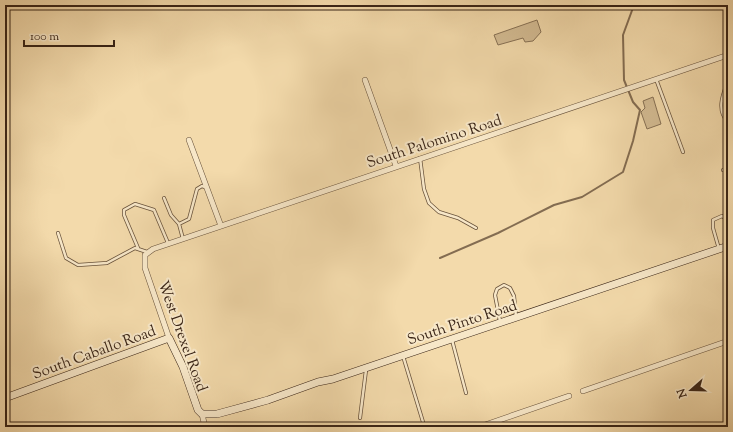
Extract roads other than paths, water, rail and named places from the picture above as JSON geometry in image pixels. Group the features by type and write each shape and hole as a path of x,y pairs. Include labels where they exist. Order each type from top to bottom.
{"street":[{"name":"South Palomino Road","path":"148,252 396,166 589,103 656,78 728,55"},
{"path":"365,80 396,166"},
{"path":"189,140 205,187 221,226"},
{"path":"724,248 728,255"},
{"name":"South Pinto Road","path":"202,414 217,414 268,400 724,248"},
{"name":"West Drexel Road","path":"148,252 144,261 145,268 169,338 183,367 194,404 202,414 204,427"},
{"name":"South Caballo Road","path":"6,395 169,338"},
{"path":"583,392 728,341"},
{"path":"479,427 569,396"},
{"path":"5,421 8,427"}],"lane":[{"path":"656,78 683,152"},
{"path":"728,81 721,97 721,109 728,122"},
{"path":"420,158 424,189 429,203 439,212 458,218 476,228"},
{"path":"723,170 728,171"},
{"path":"179,224 189,219 197,190 202,186 205,187"},
{"path":"164,198 171,215 179,224 183,239"},
{"path":"138,248 124,215 124,210 135,204 154,210 169,244"},
{"path":"724,248 713,228 713,220 722,216 728,220"},
{"path":"58,233 66,258 78,265 112,262 130,250 138,248 148,252"},
{"path":"500,323 496,295 497,289 504,286 510,288 514,296 516,318"},
{"path":"452,339 466,393"},
{"path":"403,355 423,422"},
{"path":"360,418 366,367"}],"waterway":[{"path":"440,258 498,233 554,205 582,197 623,172 633,141 640,110 633,102 624,80 623,35 634,5"}]}
